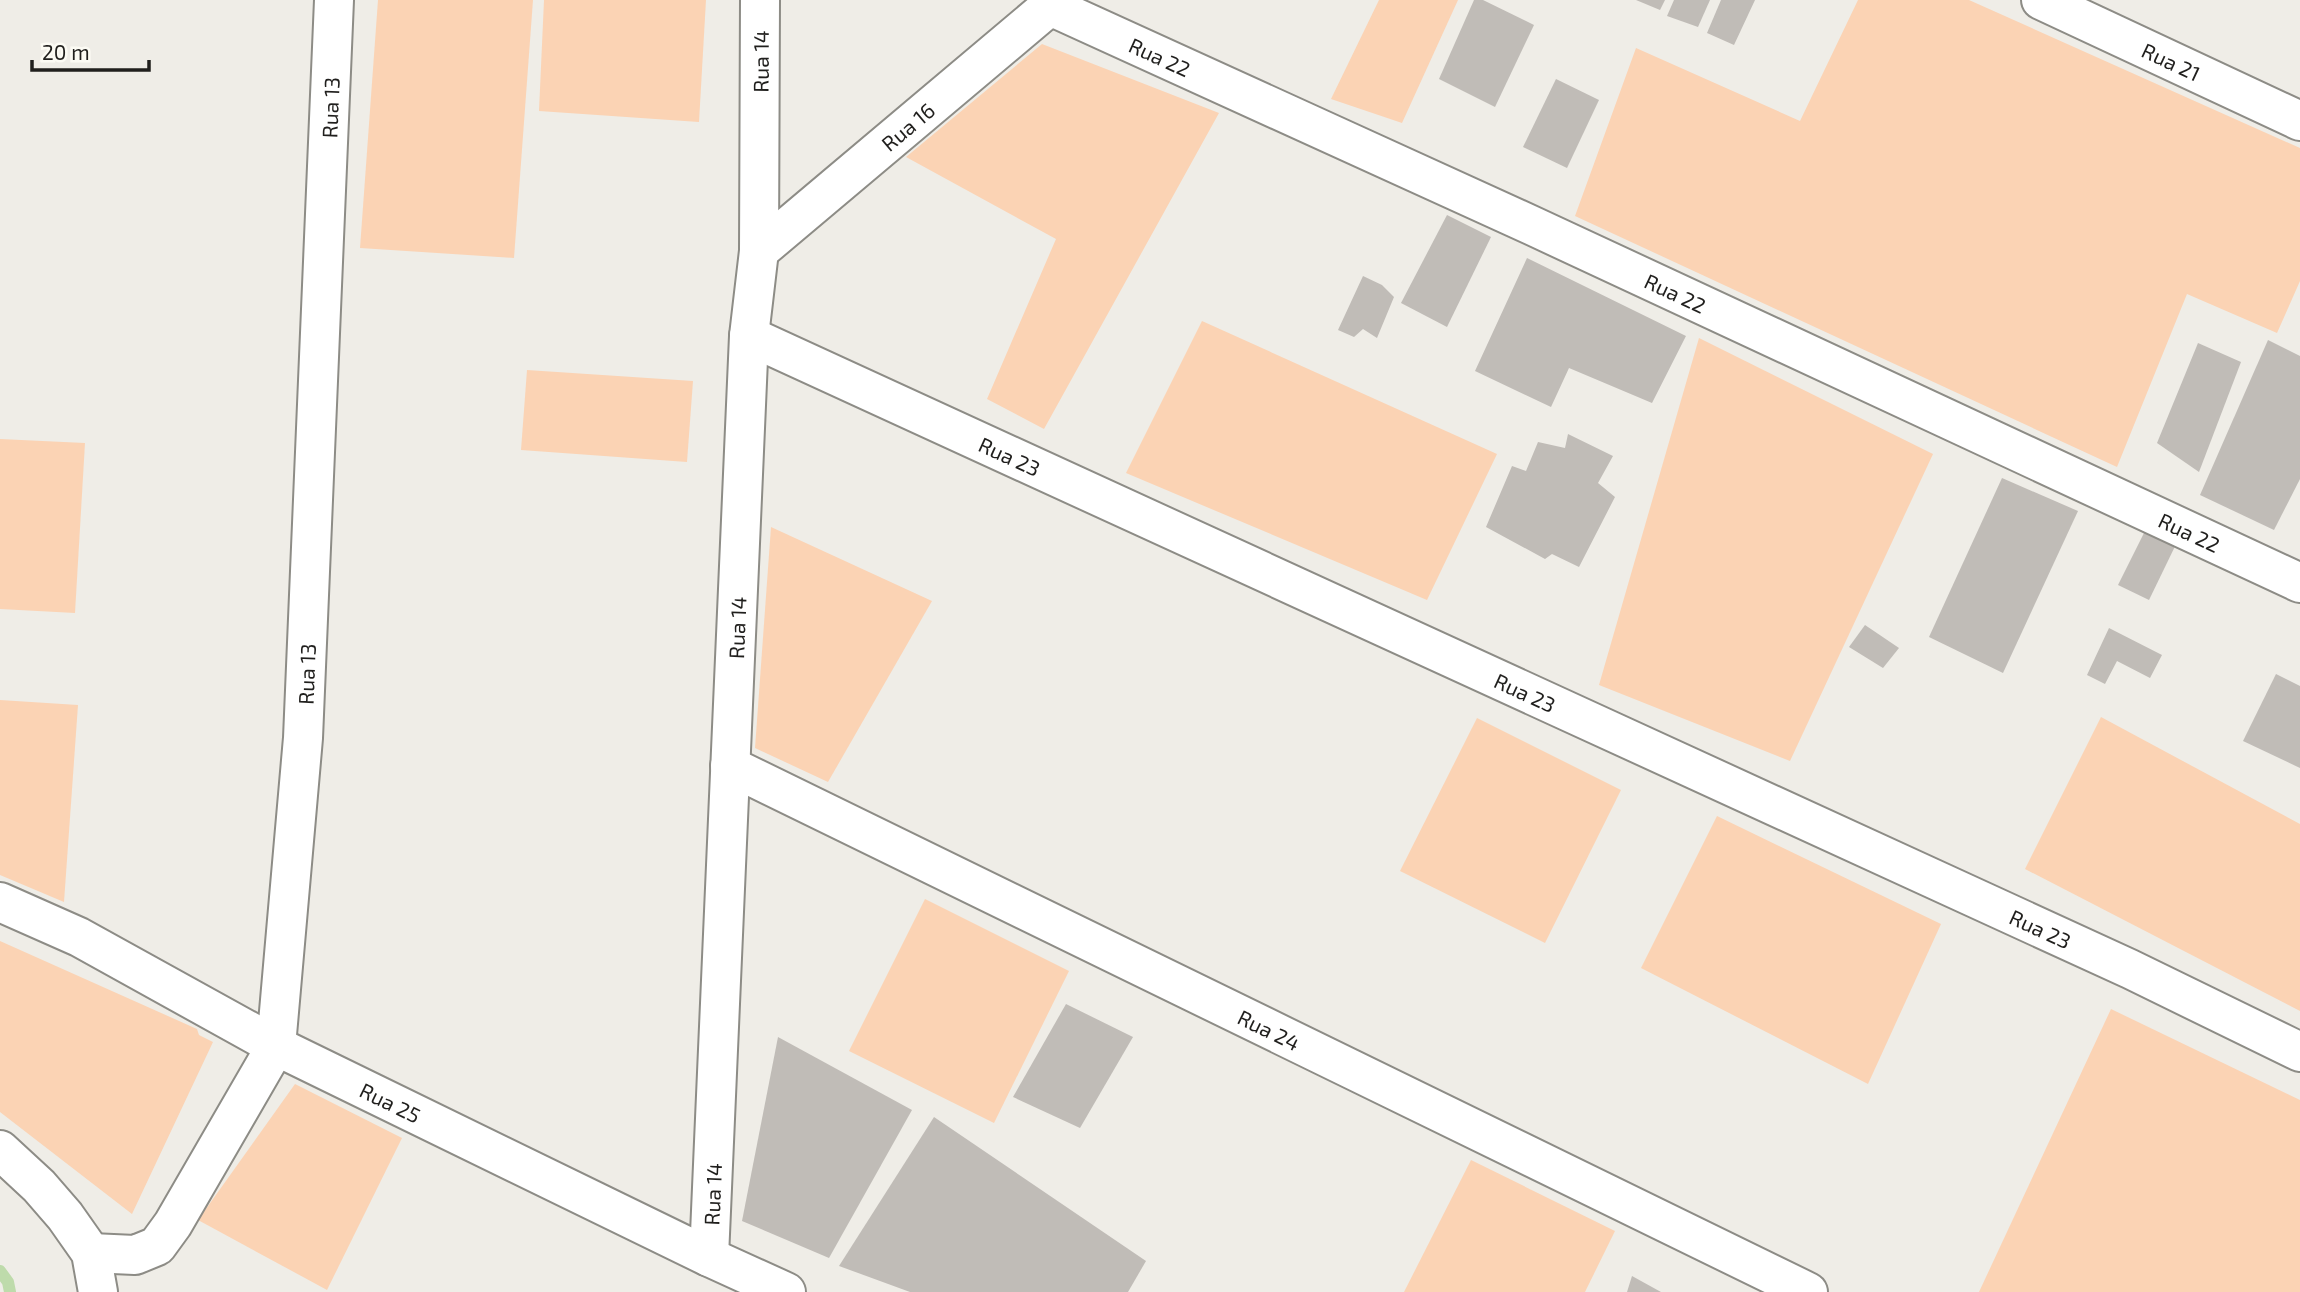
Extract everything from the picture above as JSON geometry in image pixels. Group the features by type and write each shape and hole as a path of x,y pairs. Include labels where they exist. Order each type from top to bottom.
{"street":[{"name":"Rua 13","path":"91,1253 135,1255 157,1246 173,1224 276,1046 303,738 334,0"},
{"name":"Rua 14","path":"709,1257 750,335 759,251 760,0"},
{"name":"Rua 21","path":"2041,0 2300,121"},
{"name":"Rua 16","path":"759,251 1053,3"},
{"name":"Rua 22","path":"1053,3 2300,583"},
{"name":"Rua 23","path":"750,335 2130,969 2300,1052"},
{"name":"Rua 24","path":"730,766 1808,1292"},
{"name":"Rua 25","path":"0,902 79,937 276,1046 786,1292"},
{"path":"0,1150 39,1186 65,1216 91,1253 98,1292"}],"shaded area":[{"path":"378,0 533,0 514,258 360,248"},
{"path":"544,0 706,0 699,122 539,111"},
{"path":"1379,0 1458,0 1402,123 1331,99"},
{"path":"1858,0 1969,0 2300,148 2300,281 2277,333 2187,294 2117,467 1575,216 1636,48 1800,121"},
{"path":"1042,44 1219,113 1044,429 987,399 1056,239 906,157"},
{"path":"1202,321 1497,454 1427,600 1126,473"},
{"path":"1699,338 1933,454 1790,761 1599,685"},
{"path":"527,370 693,381 687,462 521,450"},
{"path":"0,439 85,443 75,613 0,609"},
{"path":"771,527 932,601 828,782 755,748"},
{"path":"0,700 78,705 64,902 0,875"},
{"path":"2101,717 2300,824 2300,1011 2025,869"},
{"path":"1477,718 1621,790 1545,943 1400,871"},
{"path":"1717,816 1941,924 1868,1084 1641,968"},
{"path":"925,899 1069,971 994,1123 849,1051"},
{"path":"0,941 197,1029 199,1035 213,1042 132,1214 0,1112"},
{"path":"2111,1009 2300,1100 2300,1292 1979,1292"},
{"path":"295,1084 402,1138 327,1290 198,1220"},
{"path":"1471,1160 1615,1231 1585,1292 1404,1292"}],"building":[{"path":"1474,0 1483,0 1534,25 1495,107 1439,79"},
{"path":"1636,0 1665,0 1660,10"},
{"path":"1674,0 1710,0 1698,27 1667,16"},
{"path":"1721,0 1755,0 1734,45 1707,33"},
{"path":"1556,79 1599,100 1567,168 1523,147"},
{"path":"1447,215 1491,237 1447,327 1401,303"},
{"path":"1527,258 1686,336 1652,403 1569,368 1551,407 1475,371"},
{"path":"1363,276 1382,285 1394,297 1377,338 1363,329 1354,337 1338,330"},
{"path":"2268,340 2300,356 2300,479 2274,530 2200,495"},
{"path":"2198,343 2241,362 2199,472 2157,443"},
{"path":"1568,434 1613,456 1598,483 1615,497 1579,567 1552,554 1545,559 1486,527 1512,466 1526,471 1538,442 1565,448"},
{"path":"2002,478 2078,511 2003,673 1929,637"},
{"path":"2150,521 2180,536 2149,600 2118,585"},
{"path":"1865,625 1899,648 1883,668 1849,647"},
{"path":"2109,628 2162,655 2150,678 2117,661 2105,684 2087,675"},
{"path":"2276,674 2300,686 2300,768 2243,741"},
{"path":"1066,1004 1133,1037 1080,1128 1013,1097"},
{"path":"778,1037 912,1110 829,1258 742,1221"},
{"path":"934,1117 1146,1261 1128,1292 910,1292 839,1266"},
{"path":"1632,1276 1661,1292 1627,1292"}],"waterway":[{"path":"0,1271 8,1282 10,1292"}]}
